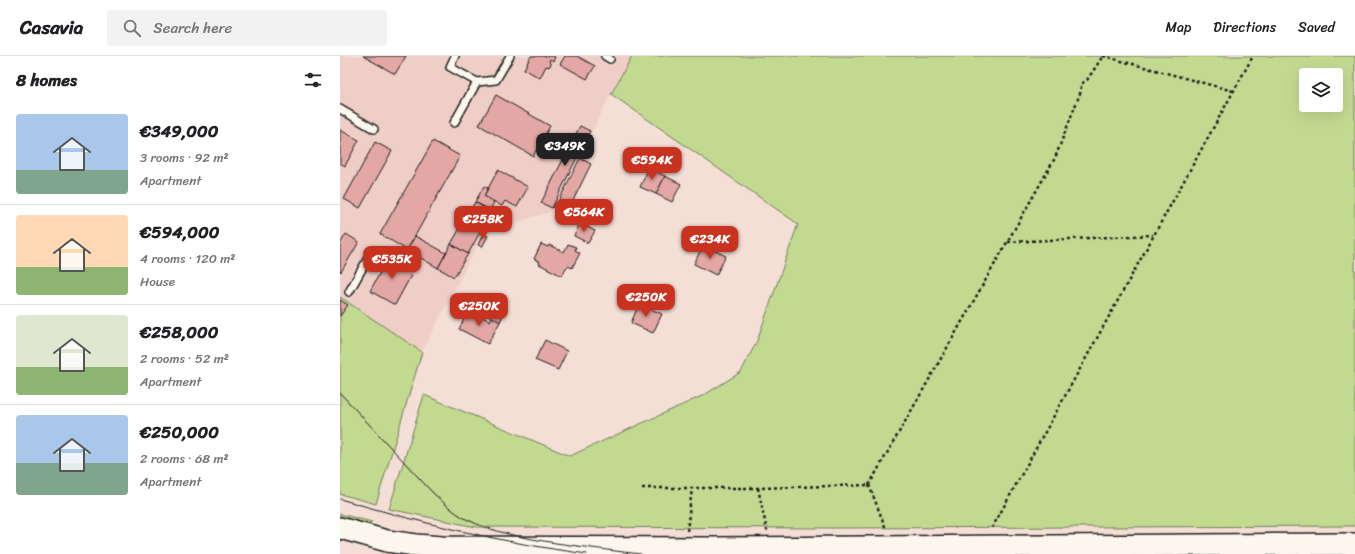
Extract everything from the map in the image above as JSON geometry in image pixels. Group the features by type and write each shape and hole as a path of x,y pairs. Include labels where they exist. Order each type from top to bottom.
{"main road":[{"path":"340,528 387,541 416,545 577,551 1355,544"}],"lane":[{"path":"455,56 450,67 477,82 496,80 510,56"},
{"path":"454,123 477,82"},
{"path":"340,109 374,129"},
{"path":"349,292 372,251"}],"path":[{"path":"869,484 1055,158 1081,91 1081,84 1087,80 1103,56 1233,91"},
{"path":"999,514 1252,56"},
{"path":"1008,242 1153,235"},
{"path":"642,488 758,488 869,484"},
{"path":"869,484 887,530"},
{"path":"687,531 692,488"},
{"path":"758,488 767,531"}],"shaded area":[{"path":"340,56 632,56 551,212 509,225 493,215 422,352 340,297"}],"green space":[{"path":"632,56 1355,56 1355,526 837,528 476,527 389,509 424,395 570,456 704,395 741,372 757,341 798,224 611,94"},
{"path":"340,297 422,352 376,504 340,494"},
{"path":"340,514 372,522 366,524 340,517"}],"building":[{"path":"363,56 406,56 395,74"},
{"path":"531,56 555,57 553,61 550,59 549,62 551,64 549,67 546,66 540,78 524,69"},
{"path":"565,56 577,56 595,66 587,79 560,64"},
{"path":"496,95 550,126 533,156 479,125"},
{"path":"580,126 590,131 552,208 541,203"},
{"path":"340,130 359,140 345,166 340,163"},
{"path":"433,141 460,156 407,250 380,234"},
{"path":"375,142 392,151 360,208 344,199"},
{"path":"580,158 591,164 566,215 554,210"},
{"path":"649,168 665,176 656,194 640,187"},
{"path":"498,170 528,187 517,207 505,201 502,206 484,196"},
{"path":"665,176 681,184 672,202 656,194"},
{"path":"484,186 488,188 484,196 494,202 490,210 475,202"},
{"path":"475,202 491,212 468,254 451,244"},
{"path":"580,223 595,231 588,243 574,236"},
{"path":"346,234 359,242 341,272 340,244"},
{"path":"483,234 488,236 482,247 478,245"},
{"path":"415,236 446,253 438,268 407,250"},
{"path":"451,244 468,254 454,277 438,268"},
{"path":"541,244 548,247 549,245 564,252 568,244 576,247 575,250 580,253 572,268 568,266 562,276 539,264 540,262 534,259"},
{"path":"703,245 726,256 716,275 694,264"},
{"path":"389,256 414,270 395,305 370,291"},
{"path":"340,300 348,305 340,316"},
{"path":"639,304 662,314 653,333 631,323"},
{"path":"491,309 503,315 500,322 488,315"},
{"path":"469,310 490,321 492,317 500,322 488,344 459,329"},
{"path":"545,340 567,351 558,370 535,360"}],"tram line":[{"path":"340,393 432,492 452,510 466,519 488,528 521,537 641,554"},
{"path":"340,499 401,516 493,538 587,554"}]}
